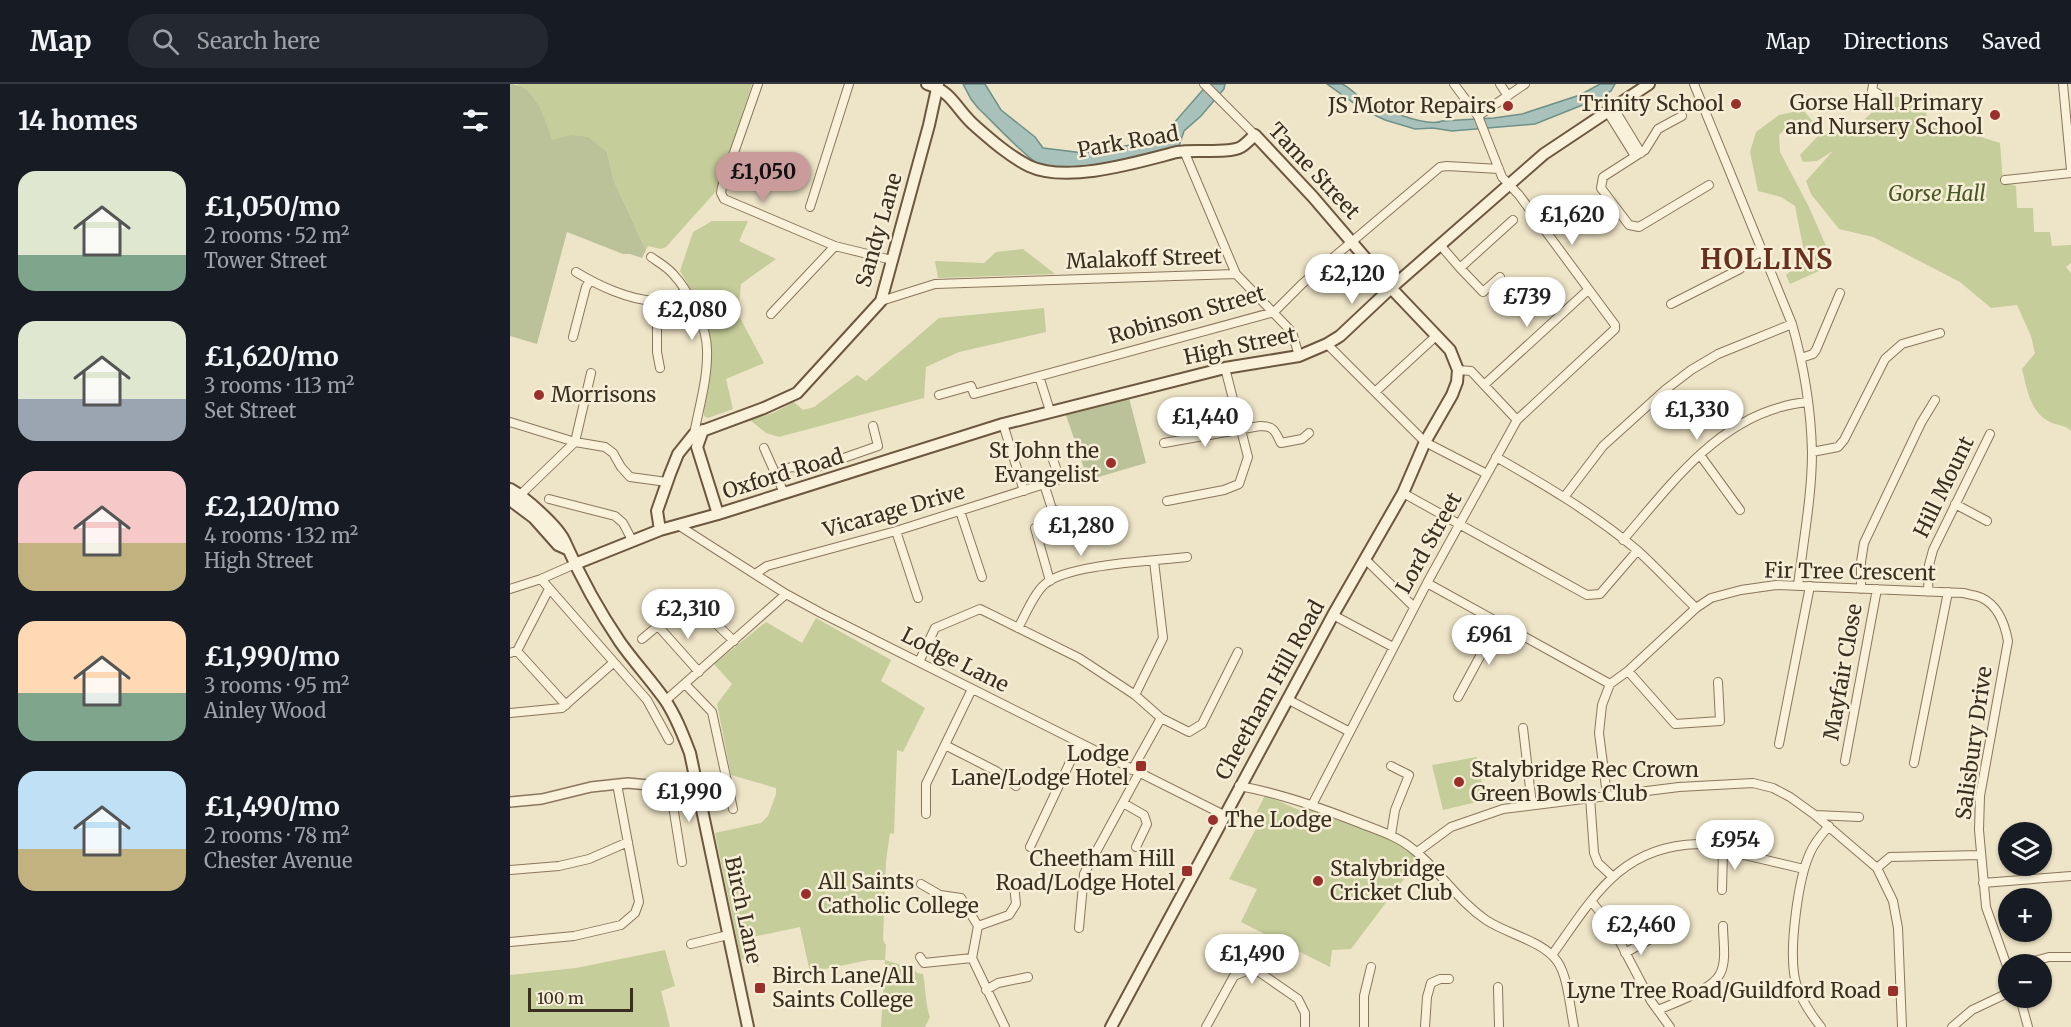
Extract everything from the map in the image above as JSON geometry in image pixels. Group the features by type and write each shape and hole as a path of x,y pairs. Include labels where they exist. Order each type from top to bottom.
{"main road":[{"name":"Park Road","path":"934,85 946,92 967,119 985,134 1026,165 1038,169 1064,172 1103,170 1184,151 1237,149 1255,135"},
{"name":"Sandy Lane","path":"699,432 764,408 796,393 881,301 929,125 934,85"},
{"name":"High Street","path":"1004,424 1225,368 1299,356 1327,344 1340,336 1391,288 1544,154 1643,85"},
{"name":"Tame Street","path":"1255,135 1353,242 1391,288 1450,350 1458,369"},
{"name":"Cheetham Hill Road","path":"1111,1027 1239,786 1403,492 1425,442 1452,395 1457,382 1458,369"},
{"name":"Oxford Road","path":"575,564 660,530 784,494 1004,424"},
{"path":"660,530 657,511 678,454 699,432"},
{"path":"699,432 698,447 701,460 718,514"},
{"path":"678,454 693,453 701,460"},
{"name":"Birch Lane","path":"510,489 522,495 537,508 563,539 620,641 666,701 680,727 690,753 748,1027"},
{"name":"Birch Lane","path":"510,500 534,518 558,545 567,549"}],"street":[{"path":"758,84 722,187 722,196 726,201 835,246 892,261"},
{"path":"810,207 849,84"},
{"name":"Tame Street","path":"1204,84 1255,135"},
{"path":"1454,84 1478,116 1499,170 1588,290 1484,385"},
{"path":"1500,84 1508,96"},
{"path":"1478,116 1525,84"},
{"path":"1694,84 1792,324 1801,358 1809,402 1812,452 1798,586"},
{"path":"2005,180 2071,172 2068,107 2063,84"},
{"path":"1873,87 1880,95"},
{"path":"1868,104 1873,87"},
{"path":"1610,109 1638,155"},
{"path":"1682,116 1658,129 1645,150 1603,177 1601,188 1629,225 1639,226 1709,185"},
{"path":"1184,151 1236,274 1292,332 1299,356"},
{"name":"Robinson Street","path":"939,395 971,386 974,394 1274,312 1302,284 1440,168 1447,166 1499,170"},
{"path":"1460,268 1513,220"},
{"path":"771,314 835,246"},
{"path":"1441,246 1483,292 1500,277"},
{"path":"1671,304 1740,269 1753,256 1763,251"},
{"path":"651,257 672,273 686,291 700,320 707,349 699,432"},
{"path":"576,272 590,281 627,295 657,302 686,291"},
{"name":"Malakoff Street","path":"881,301 935,284 1236,274"},
{"path":"577,332 586,287 590,281"},
{"name":"Lord Street","path":"1312,805 1414,607 1517,420 1615,329 1616,325 1588,290"},
{"path":"1801,358 1816,350 1840,293"},
{"path":"657,302 657,352 660,368"},
{"path":"1565,496 1603,446 1665,390 1691,370 1718,354 1792,324"},
{"path":"1812,452 1838,447 1844,440 1885,359 1902,344 1940,333"},
{"path":"1375,392 1436,336"},
{"path":"1327,344 1425,442 1487,474"},
{"path":"1167,501 1224,490 1239,484 1248,457 1225,368"},
{"path":"1458,369 1471,371 1517,420"},
{"path":"510,500 522,495 575,442 591,373"},
{"path":"1039,376 1050,411"},
{"path":"1861,589 1864,543 1921,423 1935,400"},
{"path":"1623,540 1684,469 1722,437 1758,415 1781,407 1809,402"},
{"path":"510,422 575,442 605,447 613,453 630,477 668,482"},
{"path":"1004,424 1024,491"},
{"path":"777,474 791,467 812,470 878,446 873,426"},
{"path":"1164,443 1270,426 1275,429 1281,443 1302,439 1309,433"},
{"name":"Hill Mount","path":"1928,592 1929,565 1933,550 1990,434"},
{"path":"764,448 784,494"},
{"path":"1036,453 1049,449 1060,479"},
{"path":"1700,455 1740,510"},
{"path":"1496,457 1565,496 1638,551 1696,608"},
{"name":"Vicarage Drive","path":"755,574 767,566 896,531 1079,473"},
{"path":"1044,484 1052,509 1064,513 1069,524"},
{"path":"1403,492 1587,595 1600,594 1638,551"},
{"path":"549,499 615,516 623,523 632,540"},
{"path":"1955,504 1987,521"},
{"path":"960,511 982,577"},
{"name":"Lodge Lane","path":"678,525 786,594 1224,815"},
{"path":"1035,528 1050,581"},
{"path":"896,531 918,598"},
{"path":"1018,628 1045,584 1064,574 1091,568 1187,557"},
{"path":"1365,559 1414,607"},
{"path":"1135,695 1163,638 1154,561"},
{"path":"510,589 575,564"},
{"path":"540,579 647,700 669,740"},
{"path":"1427,583 1610,684 1602,705 1599,733 1607,795"},
{"name":"Fir Tree Crescent","path":"1610,684 1628,671 1696,608 1711,598 1741,590 1776,585 1948,592"},
{"path":"1779,744 1810,586"},
{"path":"549,589 513,652 566,705"},
{"name":"Mayfair Close","path":"1845,761 1877,589"},
{"path":"1914,763 1948,592"},
{"name":"Salisbury Drive","path":"1948,592 1982,598 1996,609 2005,626 2008,641 1980,796 1978,819 1986,907 2003,954"},
{"path":"666,701 786,594"},
{"path":"642,639 690,599 734,641"},
{"path":"919,662 935,628 980,609 1080,658 1135,695 1161,718 1189,732 1202,724 1238,652"},
{"path":"1333,615 1393,647"},
{"path":"1458,697 1498,623"},
{"path":"658,626 699,672"},
{"path":"510,713 562,708 613,663"},
{"path":"1628,671 1675,724 1720,721 1718,682"},
{"path":"685,684 712,711 733,809"},
{"path":"926,814 926,784 972,689"},
{"path":"1287,699 1350,732"},
{"path":"1079,928 1084,874 1123,802 1161,718"},
{"path":"1523,728 1532,806"},
{"path":"1030,847 1079,743"},
{"path":"945,745 996,771 1016,786"},
{"path":"1391,766 1409,775 1395,810 1391,835"},
{"path":"510,802 542,799 591,787 628,783 698,790"},
{"path":"1417,852 1451,827 1503,809 1679,787 1754,783 1773,788 1815,815 1876,868 1893,901 1898,928 1902,1027"},
{"path":"510,942 574,936 621,925 635,913 639,902 617,784"},
{"path":"1239,786 1289,797 1312,805 1391,835 1417,852 1474,912 1552,955 1559,963 1563,975 1574,1027"},
{"path":"670,787 682,862"},
{"path":"1590,797 1594,853 1598,863 1612,876"},
{"path":"1123,802 1144,815 1147,824 1136,847"},
{"path":"1815,815 1859,817"},
{"path":"1821,1027 1808,1010 1794,975 1793,933 1804,870 1816,842 1828,826"},
{"path":"510,870 559,866 589,859 628,842"},
{"path":"1552,955 1612,876 1650,852 1698,844 1804,870"},
{"path":"1722,890 1723,850"},
{"path":"1876,868 1890,857 1981,855"},
{"path":"1983,882 2071,876"},
{"path":"921,884 940,895 961,898 978,926 972,958 1005,1027"},
{"path":"978,926 1009,915 1016,904 1014,885"},
{"path":"1592,902 1612,927 1658,1010 1670,1027"},
{"path":"1658,1010 1708,987 1719,975 1723,963 1722,926"},
{"path":"1625,953 1672,927"},
{"path":"691,944 728,935"},
{"path":"920,957 924,963 972,958"},
{"path":"2052,957 2071,957"},
{"path":"1364,1027 1364,996 1371,967"},
{"path":"1206,1027 1234,976 1246,971 1259,972 1298,999 1305,1013 1305,1027"},
{"path":"986,990 998,983 1028,977"},
{"path":"1425,1027 1427,997 1431,983 1440,978 1449,978"},
{"path":"1498,987 1498,1027"},
{"path":"1952,1027 1972,1010 1998,998"},
{"path":"2023,1008 2028,1027"}],"green space":[{"path":"510,84 519,86 533,97 543,114 552,140 570,135 588,137 607,152 614,181 646,250 642,258 623,254 567,232 537,344 510,336"},
{"path":"517,84 752,84 718,189 666,247 661,249 648,246 646,250 614,181 607,152 570,135 552,141 540,109 531,96"},
{"name":"Gorse Hall","path":"1901,96 1926,110 1927,120 2000,143 2003,182 2016,186 2017,208 2033,208 2034,232 2050,232 2052,246 2071,245 2071,263 2066,267 2071,273 2071,431 2043,418 2030,399 2022,369 2035,353 2031,336 2017,305 1991,308 1960,282 1873,237 1839,229 1811,194 1806,181 1833,151 1817,161 1803,162 1800,155 1818,136 1857,126 1888,98"},
{"path":"1803,110 1816,125 1805,134 1786,128 1779,135 1780,152 1809,207 1833,262 1830,266 1790,284 1786,275 1798,264 1804,252 1795,206 1781,197 1758,191 1750,152 1756,132 1779,115"},
{"path":"712,221 748,221 739,241 776,259 741,284 738,314 764,363 726,379 733,409 708,418 704,416 704,409 711,364 710,339 698,304 680,271 693,232"},
{"path":"1023,249 1055,274 938,278 935,261 984,263 996,252"},
{"path":"1044,308 1046,332 959,352 926,367 924,398 779,437 766,433 750,420 773,413 794,402 803,410 814,407 857,375 866,381 939,318"},
{"path":"1129,398 1146,463 1088,480 1066,415"},
{"path":"816,618 891,660 881,681 925,708 903,752 897,750 894,834 890,833 886,861 883,940 886,945 885,960 869,960 810,972 800,927 752,937 759,967 741,959 715,833 761,823 768,816 776,788 731,775 717,704 732,684 714,664 766,622 802,643"},
{"name":"Stalybridge Rec Crown Green Bowls Club","path":"1477,757 1485,800 1443,810 1432,765"},
{"name":"Stalybridge Cricket Club","path":"1265,795 1299,810 1302,806 1379,834 1407,849 1419,859 1351,949 1332,950 1330,967 1241,922 1257,889 1229,879 1258,825 1252,822"},
{"path":"665,950 675,986 661,991 670,1027 510,1027 510,975 576,968"},
{"path":"885,960 923,974 930,1017 925,1027 881,1027"}],"water":[{"path":"963,84 985,84 1001,110 1035,137 1043,148 1084,153 1142,143 1167,131 1208,84 1225,84 1224,89 1201,116 1184,131 1179,146 1088,166 1053,167 1039,164 1018,147 978,108"},
{"path":"1327,84 1342,84 1361,98 1389,111 1425,122 1435,122 1522,114 1580,95 1600,84 1615,84 1611,91 1600,98 1535,124 1452,131 1433,128 1415,129 1385,120 1362,109"}],"place":[{"name":"Trinity School","path":"1736,104"},
{"name":"JS Motor Repairs","path":"1508,106"},
{"name":"Gorse Hall Primary and Nursery School","path":"1995,115"},
{"name":"Morrisons","path":"539,395"},
{"name":"St John the Evangelist","path":"1111,463"},
{"name":"Lodge Lane/Lodge Hotel","path":"1141,766"},
{"name":"Stalybridge Rec Crown Green Bowls Club","path":"1459,782"},
{"name":"The Lodge","path":"1213,820"},
{"name":"Cheetham Hill Road/Lodge Hotel","path":"1187,871"},
{"name":"Stalybridge Cricket Club","path":"1318,881"},
{"name":"All Saints Catholic College","path":"806,894"},
{"name":"Birch Lane/All Saints College","path":"760,988"},
{"name":"Lyne Tree Road/Guildford Road","path":"1893,991"}],"district":[{"name":"HOLLINS","path":"1767,260"}]}
